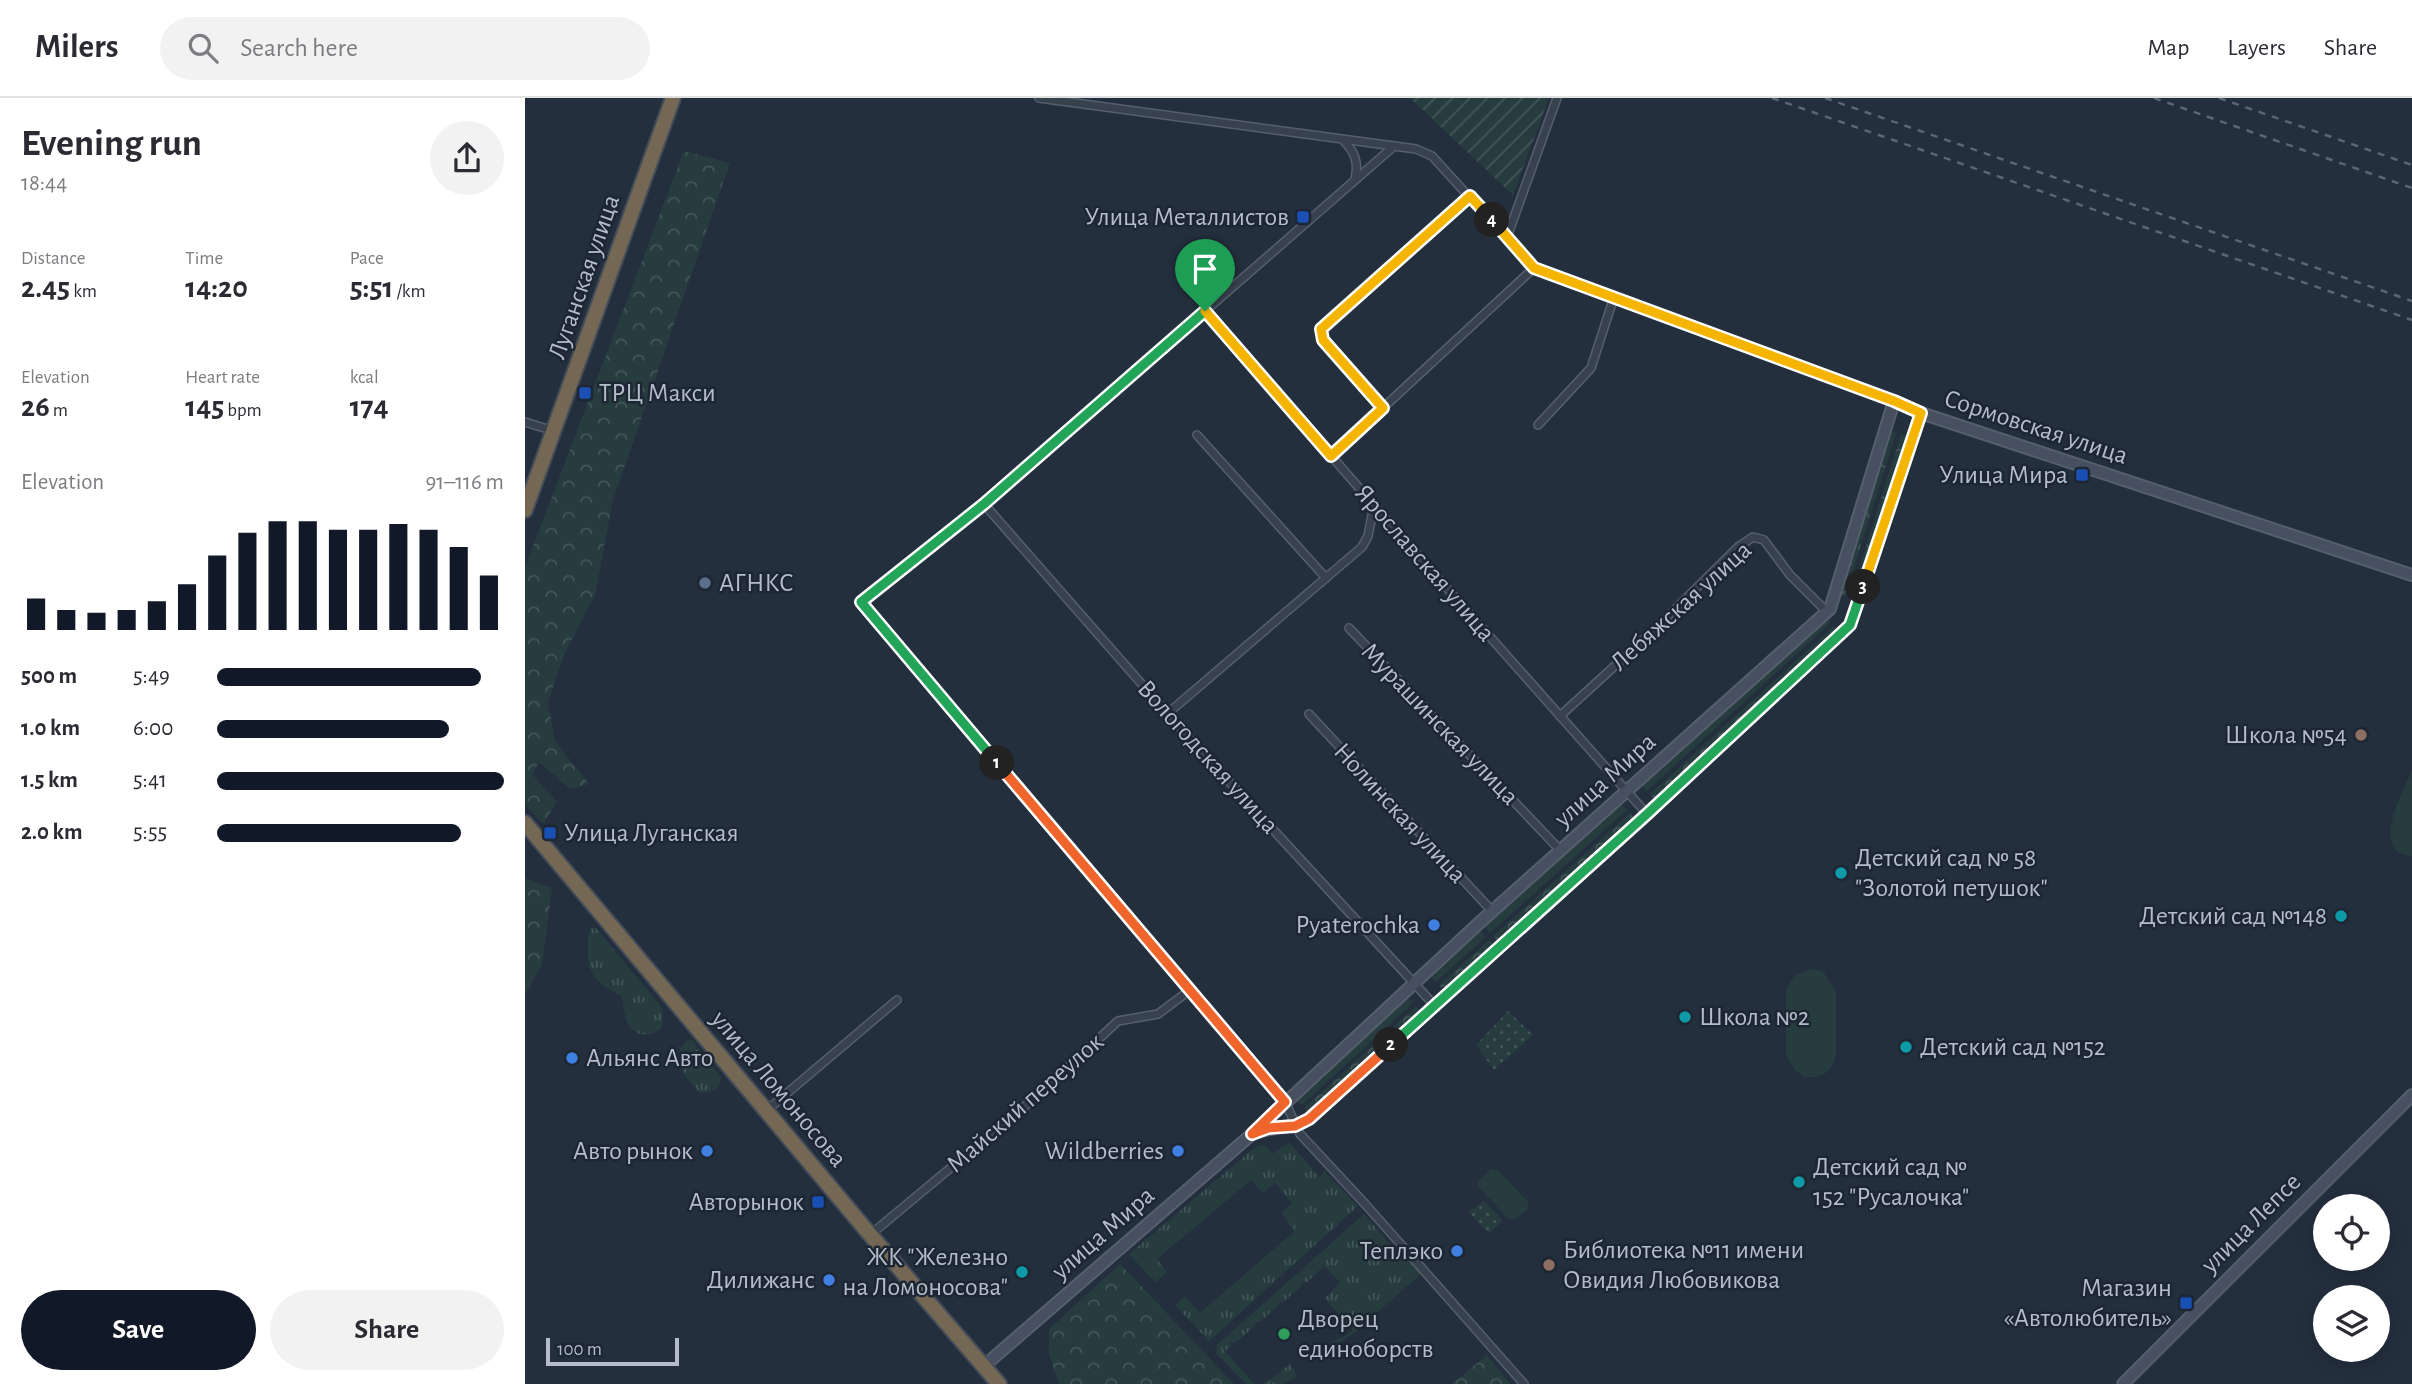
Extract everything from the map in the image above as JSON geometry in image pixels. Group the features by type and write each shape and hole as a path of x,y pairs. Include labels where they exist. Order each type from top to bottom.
{"highway":[{"name":"Луганская улица","path":"525,510 673,98"},
{"name":"улица Ломоносова","path":"525,823 870,1235 999,1384"}],"street":[{"name":"Сормовская улица","path":"1039,98 1416,149 1432,156 1534,268 1921,413 2412,575"},
{"path":"1507,237 1557,98"},
{"path":"1343,140 1356,156 1356,180"},
{"path":"1393,147 984,504 861,602 1285,1102 1295,1126 1524,1384"},
{"path":"1383,408 1323,340 1321,329 1470,196"},
{"path":"1331,456 1534,268"},
{"path":"1538,425 1591,368 1614,297"},
{"name":"Ярославская улица","path":"1205,311 1647,814"},
{"name":"улица Мира","path":"984,1366 1252,1134 1492,911 1830,609 1894,401"},
{"name":"улица Мира","path":"1252,1134 1268,1128 1295,1126 1309,1119 1647,814 1850,625 1921,413"},
{"path":"525,422 555,431"},
{"path":"1197,435 1326,578"},
{"name":"Вологодская улица","path":"984,504 1167,714 1435,1006"},
{"path":"1167,714 1362,547 1368,536 1374,505"},
{"name":"Лебяжская улица","path":"1560,716 1654,630 1738,547 1753,537 1764,540 1790,575 1827,612"},
{"name":"Мурашинская улица","path":"1349,628 1560,850"},
{"name":"Нолинская улица","path":"1309,714 1492,911"},
{"name":"Майский переулок","path":"870,1235 1037,1096 1118,1021 1158,1014 1190,990"},
{"path":"766,1111 897,1000"},
{"name":"улица Лепсе","path":"2123,1384 2412,1095"}],"green space":[{"path":"1410,98 1549,98 1513,195"},
{"path":"684,151 730,163 613,500 595,595 564,655 548,702 555,741 589,784 570,789 539,762 532,774 557,802 543,824 525,804 525,567"},
{"path":"1889,430 1896,433 1845,596 1838,594"},
{"path":"1901,434 1908,437 1855,600 1850,598"},
{"path":"1826,618 1830,623 1647,791 1642,786"},
{"path":"1834,626 1837,630 1655,800 1650,794"},
{"path":"2412,770 2412,856 2399,852 2392,844 2390,833 2396,807"},
{"path":"1621,804 1627,810 1490,933 1485,927"},
{"path":"1630,813 1634,818 1499,942 1493,936"},
{"path":"525,878 552,888 542,965 525,994"},
{"path":"592,928 596,928 663,1009 662,1027 658,1030 640,1034 631,1029 621,996 600,983 592,973 587,944"},
{"path":"1481,931 1486,937 1436,982 1431,976"},
{"path":"1489,940 1494,946 1445,991 1439,985"},
{"path":"1809,969 1820,970 1825,974 1836,991 1836,1054 1826,1073 1816,1077 1804,1077 1795,1070 1786,1055 1786,990 1794,976"},
{"path":"1408,997 1413,1003 1302,1105 1297,1101 1309,1087"},
{"path":"1416,1006 1421,1012 1310,1114 1304,1108"},
{"path":"1508,1011 1533,1035 1494,1070 1476,1045"},
{"path":"687,1040 692,1040 721,1077 715,1090 700,1093 681,1067 679,1053"},
{"path":"1289,1142 1320,1178 1324,1171 1358,1206 1209,1341 1175,1305 1185,1297 1200,1313 1295,1231 1281,1213 1292,1203 1275,1183 1263,1193 1251,1180 1157,1259 1167,1272 1155,1282 1129,1254 1254,1148 1266,1146 1272,1154"},
{"path":"1491,1169 1498,1170 1528,1202 1528,1209 1514,1220 1508,1218 1477,1186 1478,1181"},
{"path":"1484,1201 1503,1221 1489,1233 1468,1212"},
{"path":"1364,1214 1394,1249 1422,1273 1354,1333 1311,1361 1330,1342 1353,1331 1325,1298 1340,1282 1324,1266 1283,1302 1279,1302 1278,1306 1260,1322 1256,1322 1255,1326 1235,1343 1231,1343 1225,1351 1254,1384 1246,1384 1216,1353 1217,1345"},
{"path":"1120,1264 1234,1384 1059,1384 1049,1354 1049,1329"},
{"path":"1487,1355 1510,1384 1452,1384"},
{"path":"1290,1364 1297,1376 1284,1384 1264,1384"}],"railway":[{"path":"1772,98 2412,320"},
{"path":"1825,98 2412,301"},
{"path":"2154,98 2412,188"},
{"path":"2219,98 2412,165"}],"place":[{"name":"Улица Металлистов","path":"1303,217"},
{"name":"ТРЦ Макси","path":"585,393"},
{"name":"Улица Мира","path":"2082,475"},
{"name":"АГНКС","path":"705,583"},
{"name":"Школа №54","path":"2361,735"},
{"name":"Улица Луганская","path":"550,833"},
{"name":"Детский сад № 58 \"Золотой петушок\"","path":"1841,873"},
{"name":"Детский сад №148","path":"2341,916"},
{"name":"Pyaterochka","path":"1434,925"},
{"name":"Школа №2","path":"1685,1017"},
{"name":"Детский сад №152","path":"1906,1047"},
{"name":"Альянс Авто","path":"572,1058"},
{"name":"Авто рынок","path":"707,1151"},
{"name":"Wildberries","path":"1178,1151"},
{"name":"Детский сад № 152 \"Русалочка\"","path":"1799,1182"},
{"name":"Авторынок","path":"818,1202"},
{"name":"Теплэко","path":"1457,1251"},
{"name":"Библиотека №11 имени Овидия Любовикова","path":"1549,1265"},
{"name":"ЖК \"Железно на Ломоносова\"","path":"1022,1272"},
{"name":"Дилижанс","path":"829,1280"},
{"name":"Магазин «Автолюбитель»","path":"2186,1303"},
{"name":"Дворец единоборств","path":"1284,1334"}],"route":[{"path":"1470,196 1534,268 1921,413 1850,625 1647,814 1309,1119 1303,1124 1268,1128 1252,1134 1285,1102 861,602 984,504 1205,311 1331,456 1383,408 1323,340 1321,329 1470,196"}]}
